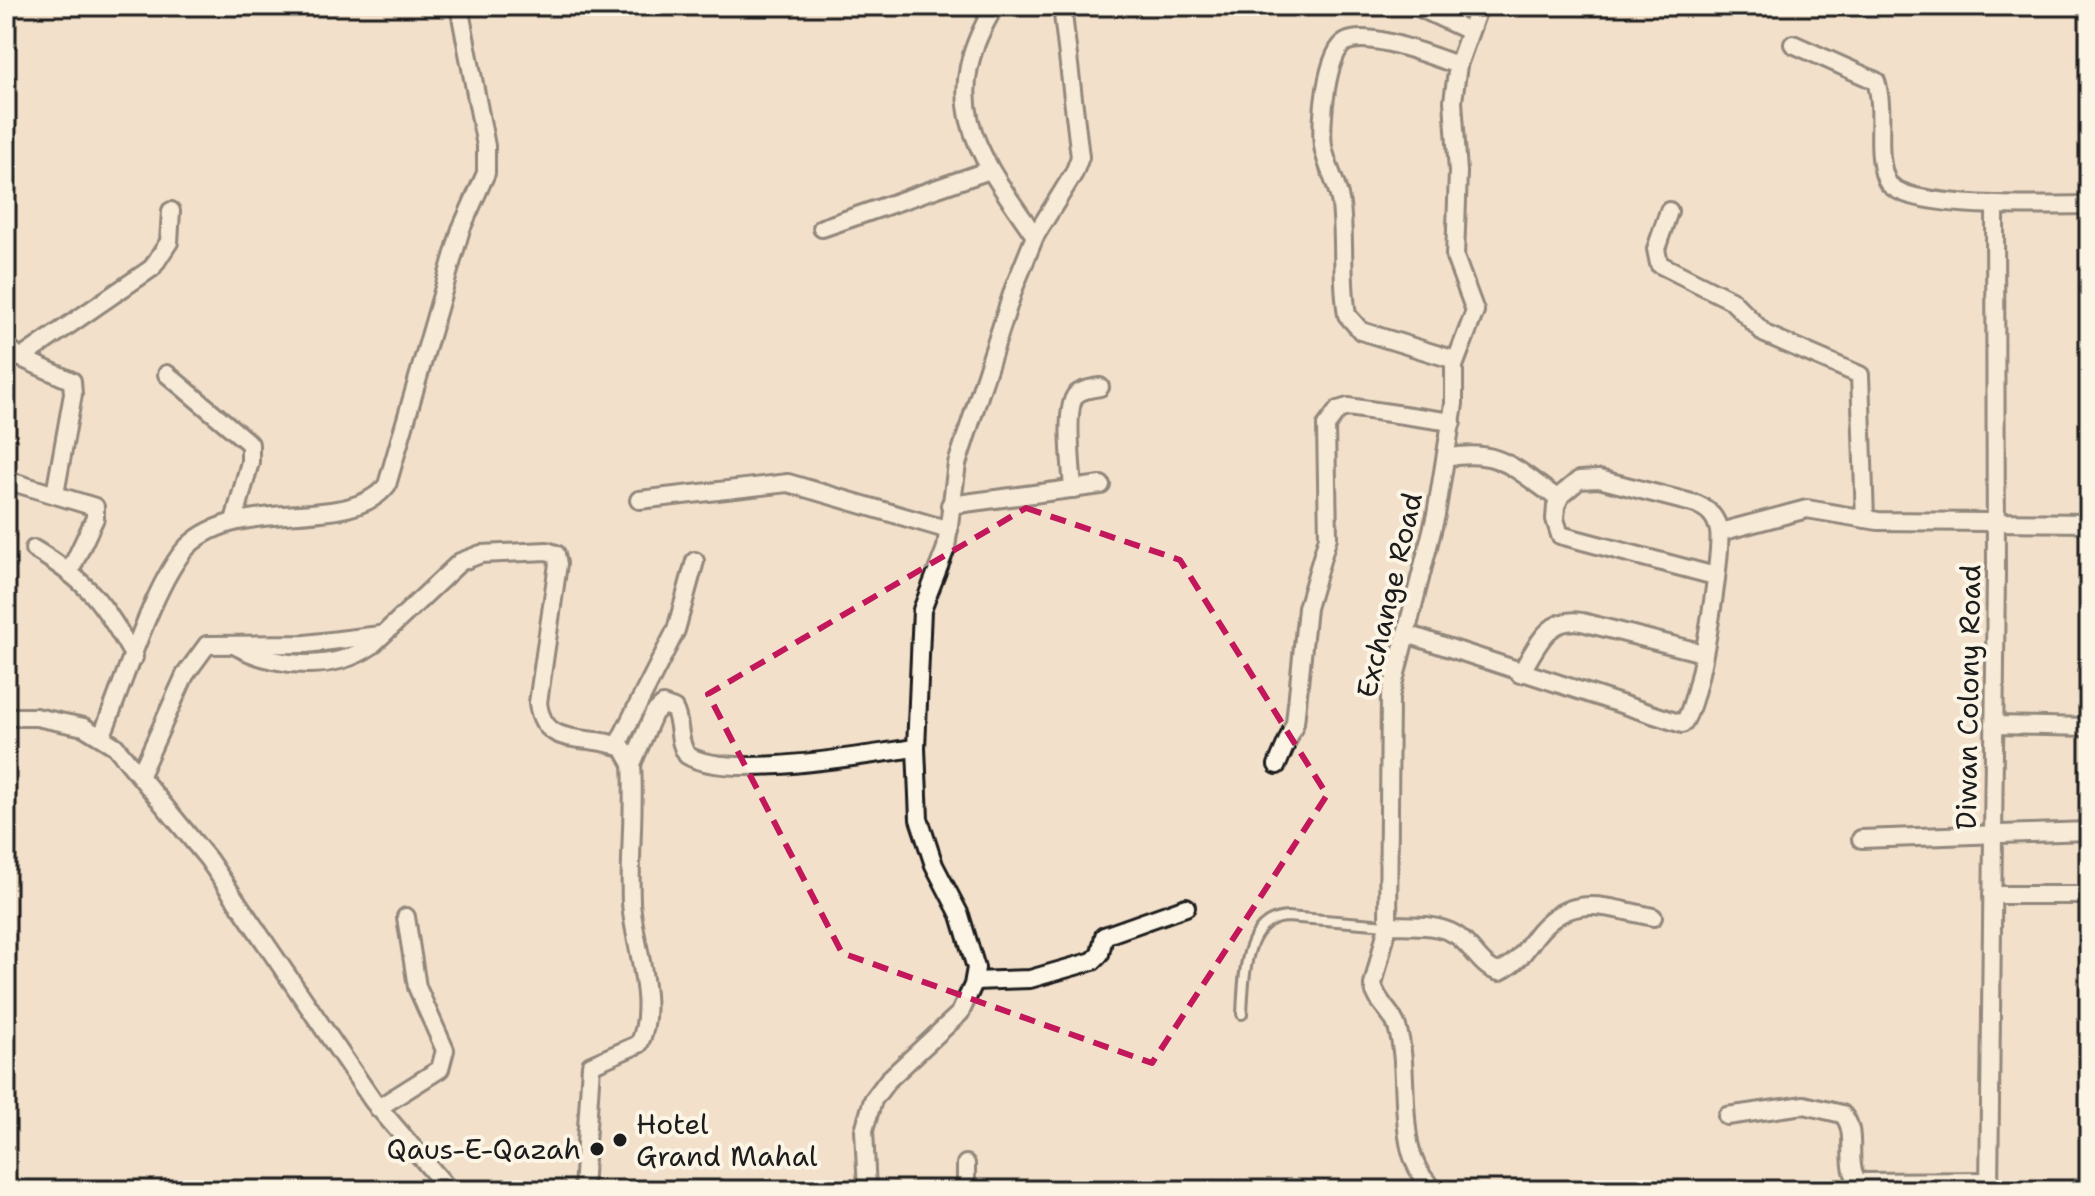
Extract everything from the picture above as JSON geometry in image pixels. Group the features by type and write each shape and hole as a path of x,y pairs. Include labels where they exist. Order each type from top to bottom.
{"street":[{"path":"102,735 164,580 175,563 203,535 234,521 356,506 379,495 387,485 461,229 486,173 486,146 459,6"},
{"path":"995,6 977,43 966,106 970,128 990,170 1035,236"},
{"path":"867,1190 864,1130 873,1100 888,1080 960,1013 974,981 975,955 922,831 916,796 922,610 949,530 950,505 962,446 1035,236 1074,173 1080,157 1062,6"},
{"path":"1416,6 1469,31"},
{"name":"Exchange Road","path":"1436,1190 1423,1181 1414,1167 1397,1028 1373,985 1388,925 1388,714 1446,458 1452,422 1455,360 1475,311 1455,257 1458,172 1453,101 1458,65 1479,6"},
{"path":"1455,360 1361,331 1347,315 1341,207 1324,147 1323,128 1331,65 1339,47 1346,42 1380,41 1458,65"},
{"path":"1793,44 1876,81 1884,168 1891,188 1907,196 1995,205 2089,205"},
{"path":"822,228 990,170"},
{"name":"Diwan Colony Road","path":"1989,1186 1996,520 1995,205"},
{"path":"21,358 152,268 169,242 171,211"},
{"path":"1669,211 1656,249 1659,264 1731,300 1765,334 1860,375 1865,519"},
{"path":"6,346 21,358 68,378 74,384 55,494"},
{"path":"167,374 250,444 250,462 234,521"},
{"path":"1073,489 1070,436 1074,398 1079,392 1100,387"},
{"path":"1277,765 1295,723 1307,608 1328,537 1326,426 1338,410 1348,407 1452,422"},
{"path":"1446,458 1471,453 1493,456 1559,499"},
{"path":"1407,634 1520,674 1682,724 1692,711 1703,653 1715,576 1720,532 1706,508 1599,479 1579,480 1559,499 1555,519 1560,535 1715,576"},
{"path":"6,480 92,505 97,511 70,571"},
{"path":"639,500 788,483 949,530"},
{"path":"950,505 1101,485"},
{"path":"1720,532 1807,509 1865,519 2089,523"},
{"path":"34,549 70,571 102,602 134,657"},
{"path":"140,775 194,658 211,643 234,645 264,659 305,664 359,654 448,571 470,557 547,551 556,554 558,564 538,703 539,715 542,723 555,734 617,746 628,754 632,764 631,902 643,966 643,1036 633,1049 599,1058 591,1065 583,1190"},
{"path":"617,746 676,630 695,561"},
{"path":"1520,674 1548,631 1562,621 1582,622 1703,653"},
{"path":"632,764 654,713 663,705 674,709 677,715 680,741 687,755 711,763 758,766 916,748"},
{"path":"6,717 59,721 102,735 140,775 208,859 378,1108 449,1190"},
{"path":"1994,725 2089,727"},
{"path":"1861,839 2089,831"},
{"path":"1992,895 2089,895"},
{"path":"1388,925 1443,929 1457,935 1490,969 1499,972 1517,962 1542,928 1567,908 1589,905 1653,917"},
{"path":"974,981 1030,979 1093,961 1100,954 1104,936 1186,907"},
{"path":"378,1108 440,1069 445,1062 445,1050 417,987 406,917"},
{"path":"1727,1116 1804,1105 1829,1109 1848,1121 1853,1172 1859,1182 1989,1186"},
{"path":"966,1164 966,1190"}],"lane":[{"path":"1242,1014 1244,965 1249,950 1274,919 1287,917 1388,925"}],"highlighted area":[{"path":"1026,508 1180,560 1327,795 1152,1063 842,953 708,694"}],"place":[{"name":"Hotel Grand Mahal","path":"620,1140"},
{"name":"Qaus-E-Qazah","path":"597,1149"}]}
